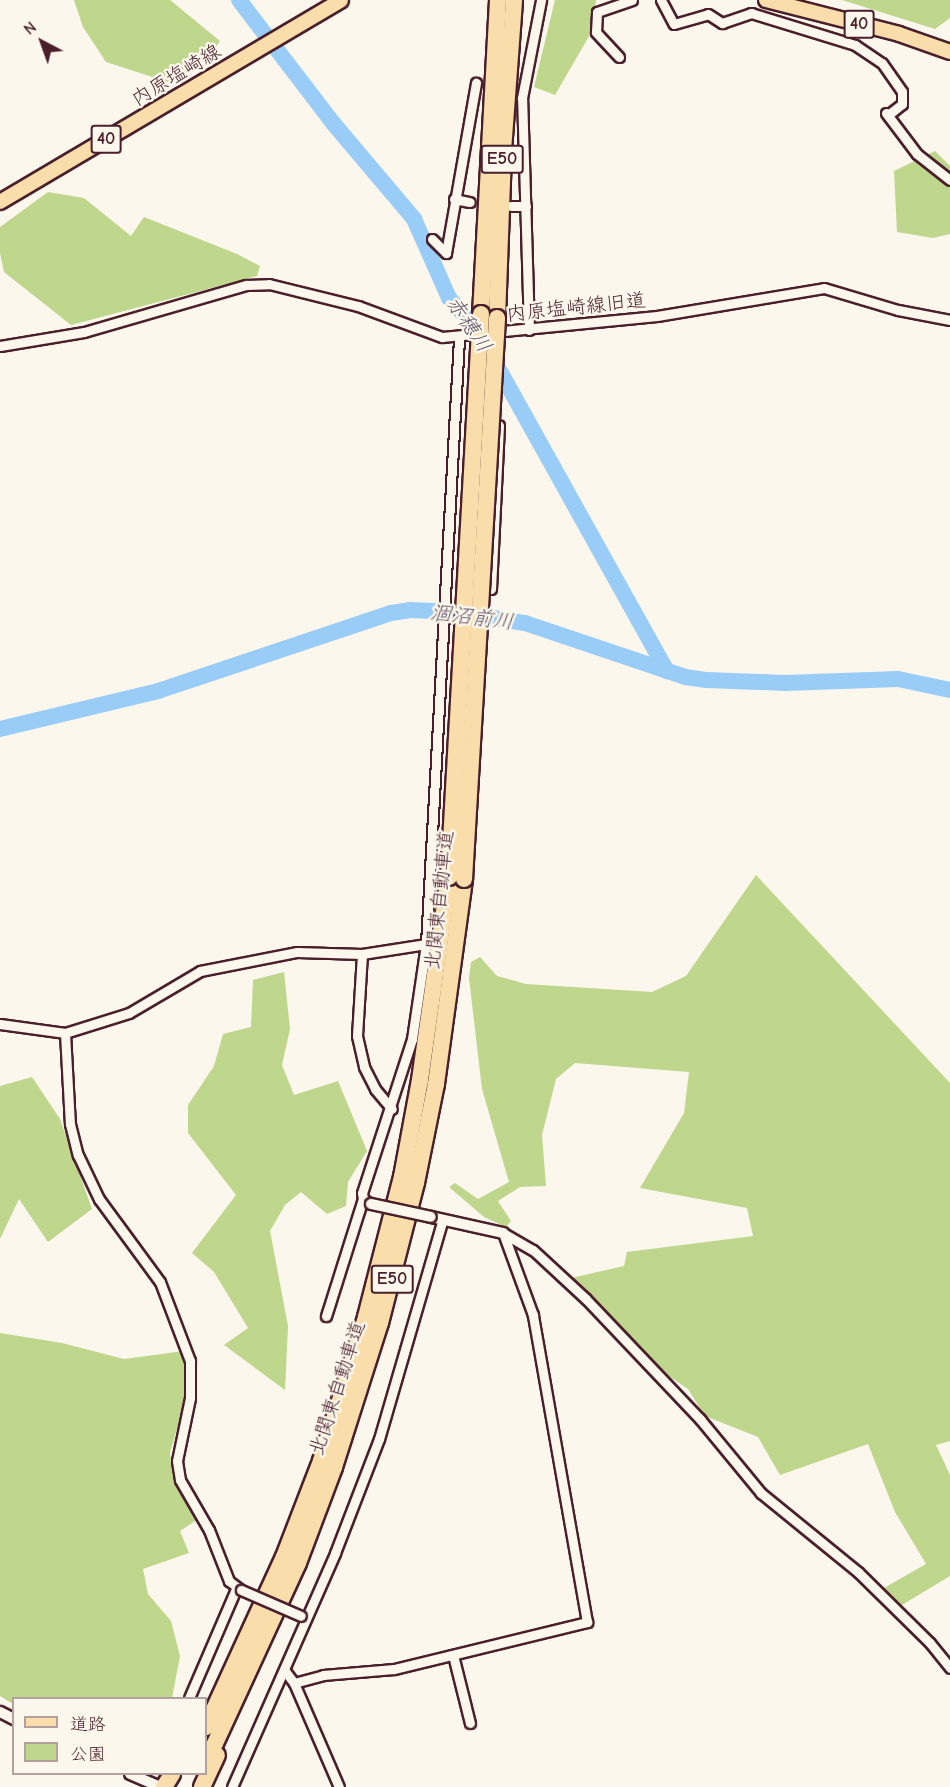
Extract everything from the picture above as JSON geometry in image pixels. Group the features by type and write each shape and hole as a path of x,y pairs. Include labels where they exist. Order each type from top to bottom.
{"highway":[{"name":"北関東自動車道","path":"489,316 498,0"},
{"name":"北関東自動車道","path":"207,1761 255,1662 334,1467 398,1257 436,1084 456,878 489,316 514,0"},
{"name":"北関東自動車道","path":"207,1725 258,1618 321,1461 375,1284 418,1090 456,878"},
{"path":"207,1710 258,1618"},
{"path":"202,1787 255,1662"},
{"path":"159,1786 170,1775"}],"main road":[{"name":"内原塩崎線","path":"0,202 341,0"},
{"name":"40","path":"766,0 791,3 899,34 950,52"}],"street":[{"path":"529,330 522,98 542,0"},
{"path":"619,57 596,32 597,12 632,0"},
{"path":"661,0 674,24 708,14 722,23 751,13 855,45 882,63 902,92 903,104 887,114 917,154 950,180"},
{"path":"432,239 446,253 476,83"},
{"path":"454,199 470,202"},
{"path":"511,206 526,206"},
{"name":"内原塩崎線旧道","path":"0,346 84,332 246,285 269,284 358,306 431,336 459,338 680,313 824,288 898,310 950,320"},
{"path":"326,1316 367,1201 419,1008 426,944 445,641 459,338"},
{"path":"491,588 501,396"},
{"path":"455,421 499,424"},
{"path":"0,1024 65,1033 129,1012 200,971 297,952 362,954 426,944"},
{"path":"362,954 357,1036 364,1066 375,1089 392,1109"},
{"path":"65,1033 69,1117 78,1155 99,1199 160,1282 186,1347 190,1398 177,1471 238,1590 304,1617"},
{"path":"367,1201 503,1233 533,1250 586,1299 700,1419 761,1493 858,1572 930,1643 950,1668"},
{"path":"232,1787 285,1671 304,1617 379,1440 443,1219"},
{"path":"294,1683 323,1675 394,1669 587,1622 533,1315 503,1233"},
{"path":"189,1697 238,1590"},
{"path":"453,1655 470,1723"},
{"path":"285,1671 294,1683 339,1787"},
{"path":"137,1775 159,1786"}],"green space":[{"path":"74,0 170,0 220,41 207,61 174,84 106,62 83,27"},
{"path":"555,0 596,0 592,31 555,95 534,87"},
{"path":"842,0 950,0 950,18 935,29"},
{"path":"935,151 950,166 950,234 933,238 897,232 894,171"},
{"path":"48,192 84,198 131,236 144,217 237,254 260,266 257,276 71,325 4,272 0,253 0,227"},
{"path":"756,875 950,1083 950,1441 936,1445 950,1475 950,1576 902,1605 884,1588 926,1564 895,1512 868,1444 780,1475 758,1437 705,1416 688,1389 660,1370 571,1278 624,1266 627,1252 753,1236 747,1208 640,1188 684,1113 689,1072 575,1063 556,1079 542,1135 546,1186 520,1187 498,1201 511,1221 506,1227 484,1217 449,1187 455,1183 478,1199 509,1182 482,1089 469,978 471,962 480,957 497,976 526,984 652,992 686,976"},
{"path":"284,972 290,1029 282,1065 294,1095 338,1081 367,1151 348,1182 346,1206 327,1214 301,1192 285,1205 270,1231 288,1326 285,1390 224,1345 248,1328 214,1272 192,1253 236,1195 188,1133 188,1105 214,1066 223,1034 251,1027 253,980"},
{"path":"32,1077 60,1119 92,1209 48,1242 19,1199 0,1239 0,1086"},
{"path":"0,1333 62,1343 124,1359 184,1351 186,1397 170,1453 173,1476 198,1519 180,1531 189,1553 143,1569 148,1594 171,1621 180,1656 172,1697 12,1697 12,1703 0,1696"}],"waterway":[{"name":"赤穂川","path":"239,0 333,123 414,219 449,298 469,320 502,375 667,671"},
{"name":"涸沼前川","path":"0,729 158,691 391,613 410,610 456,612 525,623 685,677 785,683 898,679 950,690"}]}
